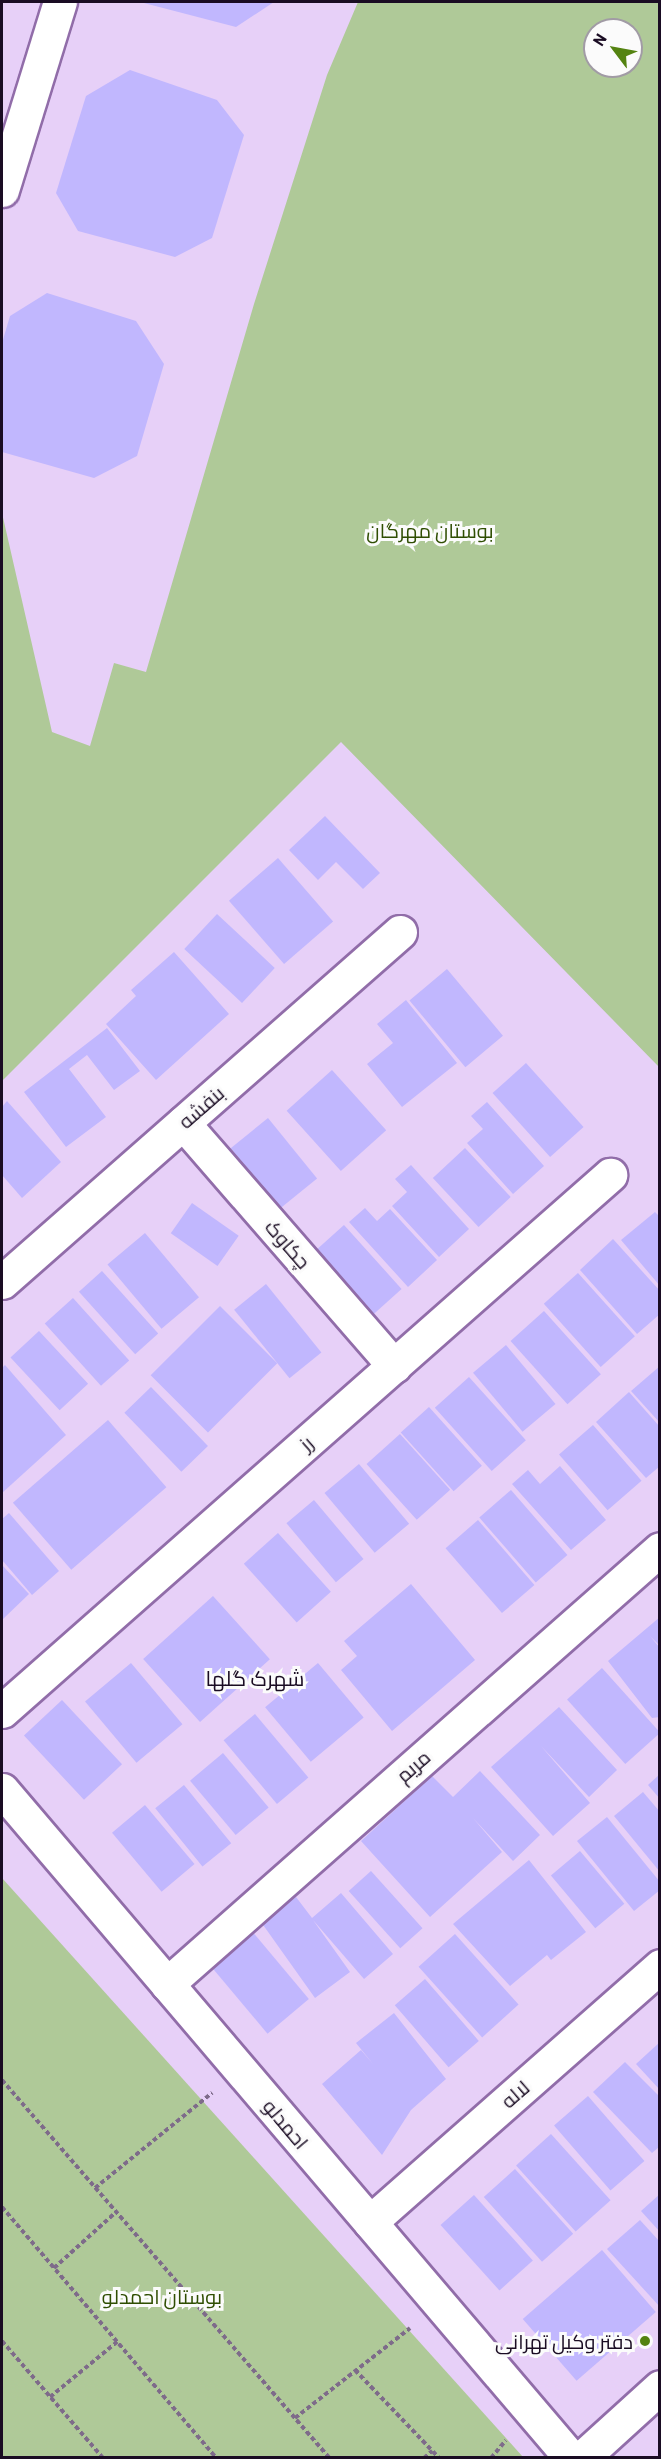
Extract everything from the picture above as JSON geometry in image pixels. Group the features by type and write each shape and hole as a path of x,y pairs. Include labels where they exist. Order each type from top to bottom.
{"street":[{"path":"2,190 60,2"},
{"name":"بنفشه","path":"2,1282 400,932"},
{"name":"چکاوک","path":"183,1123 394,1366"},
{"name":"رز","path":"2,1711 610,1175"},
{"name":"مریم","path":"167,1983 660,1549"},
{"name":"احمدلو","path":"2,1790 571,2457"},
{"name":"لاله","path":"370,2222 660,1966"},
{"path":"582,2457 660,2387"}],"path":[{"path":"95,2188 240,2069"},
{"path":"2,2080 329,2457"},
{"path":"2,2207 216,2457"},
{"path":"54,2268 116,2212"},
{"path":"295,2418 440,2304"},
{"path":"2,2341 103,2457"},
{"path":"50,2397 117,2342"},
{"path":"355,2370 438,2457"},
{"path":"424,2457 432,2451"}],"green space":[{"name":"بوستان مهرگان","path":"358,2 659,2 659,1067 341,742 2,1081 2,513 52,732 90,746 114,663 146,672 254,304 327,75"},
{"name":"بوستان احمدلو","path":"2,1878 523,2457 2,2457"}],"building":[{"path":"140,2 274,2 236,27"},
{"path":"130,70 217,100 244,135 212,238 175,257 78,231 56,193 86,96"},
{"path":"47,293 136,321 164,364 137,456 94,478 2,452 2,343 10,316"},
{"path":"325,816 380,873 363,889 336,862 318,880 289,850"},
{"path":"278,858 333,921 284,964 229,901"},
{"path":"217,914 275,968 242,1003 184,949"},
{"path":"174,952 229,1014 156,1080 106,1024 136,996 131,990"},
{"path":"447,969 503,1036 465,1067 409,1000"},
{"path":"406,1000 457,1063 402,1107 367,1064 393,1043 377,1024"},
{"path":"107,1028 140,1071 114,1090 87,1055 69,1069 106,1117 66,1147 24,1092"},
{"path":"526,1063 584,1127 550,1157 493,1093"},
{"path":"332,1070 386,1130 341,1171 287,1111"},
{"path":"7,1101 61,1162 22,1198 2,1175 2,1107"},
{"path":"487,1102 544,1166 513,1194 467,1143 483,1129 471,1116"},
{"path":"268,1118 317,1179 280,1209 231,1148"},
{"path":"465,1148 511,1197 479,1227 433,1178"},
{"path":"411,1165 469,1229 439,1257 392,1206 407,1192 395,1179"},
{"path":"192,1203 239,1236 217,1266 171,1233"},
{"path":"365,1208 377,1221 390,1209 437,1260 408,1287 349,1222"},
{"path":"655,1212 660,1217 660,1286 621,1240"},
{"path":"344,1225 402,1289 367,1320 310,1256"},
{"path":"145,1233 199,1297 161,1329 107,1264"},
{"path":"613,1239 660,1291 660,1314 637,1334 580,1270"},
{"path":"102,1271 158,1333 135,1354 79,1292"},
{"path":"578,1273 635,1336 601,1367 544,1304"},
{"path":"266,1284 321,1352 290,1378 234,1310"},
{"path":"73,1298 129,1360 101,1386 45,1323"},
{"path":"220,1306 277,1363 208,1433 151,1375"},
{"path":"544,1311 601,1374 567,1404 511,1341"},
{"path":"39,1331 88,1384 60,1410 10,1358"},
{"path":"506,1345 555,1404 523,1432 473,1373"},
{"path":"5,1365 66,1435 2,1493 2,1368"},
{"path":"660,1366 660,1423 631,1391"},
{"path":"469,1377 526,1440 492,1471 435,1408"},
{"path":"151,1387 208,1446 181,1472 124,1413"},
{"path":"629,1392 660,1427 660,1466 646,1478 596,1422"},
{"path":"429,1407 482,1466 454,1491 401,1432"},
{"path":"108,1420 166,1487 71,1570 13,1503"},
{"path":"593,1425 642,1481 608,1510 559,1455"},
{"path":"400,1434 450,1490 417,1520 367,1464"},
{"path":"359,1464 409,1524 375,1553 325,1493"},
{"path":"560,1466 606,1520 571,1550 512,1484 528,1470 540,1484"},
{"path":"511,1490 567,1555 536,1582 479,1518"},
{"path":"314,1500 363,1559 336,1582 286,1523"},
{"path":"9,1513 59,1571 32,1595 2,1560 2,1519"},
{"path":"478,1520 534,1585 502,1613 446,1548"},
{"path":"278,1533 331,1592 297,1622 244,1564"},
{"path":"2,1565 29,1594 2,1620"},
{"path":"411,1584 475,1660 392,1731 341,1670 357,1656 344,1641"},
{"path":"213,1596 270,1659 200,1722 143,1659"},
{"path":"660,1617 660,1646 650,1636 660,1648 660,1717 652,1718 608,1661"},
{"path":"131,1663 182,1724 136,1763 85,1702"},
{"path":"318,1663 364,1717 311,1762 265,1707"},
{"path":"602,1668 660,1732 625,1764 567,1699"},
{"path":"62,1700 122,1764 84,1800 24,1735"},
{"path":"559,1707 617,1770 589,1797 541,1746 590,1803 553,1836 491,1767"},
{"path":"255,1714 308,1778 277,1804 224,1740"},
{"path":"223,1753 269,1807 236,1835 190,1781"},
{"path":"480,1771 540,1835 513,1861 473,1818 502,1852 430,1917 361,1841 432,1776 453,1797"},
{"path":"660,1774 660,1799 648,1785"},
{"path":"184,1785 231,1843 202,1867 155,1808"},
{"path":"643,1792 660,1812 660,1872 614,1816"},
{"path":"145,1805 194,1864 162,1892 112,1833"},
{"path":"607,1817 660,1882 660,1890 634,1911 577,1841"},
{"path":"580,1851 624,1904 595,1928 551,1875"},
{"path":"529,1860 586,1932 551,1960 547,1955 510,1986 453,1924"},
{"path":"371,1871 423,1928 400,1948 349,1891"},
{"path":"341,1893 393,1954 364,1979 313,1920 350,1972 315,1998 261,1922 296,1897 312,1918"},
{"path":"251,1930 309,1999 267,2034 210,1965"},
{"path":"455,1934 519,2005 482,2037 419,1967"},
{"path":"425,1979 479,2041 449,2067 395,2005"},
{"path":"394,2013 446,2079 411,2110 382,2155 322,2084 361,2050 373,2064 356,2043"},
{"path":"660,2042 660,2090 636,2064"},
{"path":"625,2062 660,2097 660,2146 652,2153 593,2092"},
{"path":"588,2096 644,2161 610,2190 554,2126"},
{"path":"551,2134 611,2200 576,2232 516,2165"},
{"path":"515,2169 573,2234 542,2262 484,2197"},
{"path":"660,2194 660,2232 641,2211"},
{"path":"474,2195 533,2260 499,2291 441,2225"},
{"path":"640,2220 660,2242 660,2307 607,2249"},
{"path":"602,2250 656,2312 577,2381 523,2319"}],"place":[{"name":"دفتر وکیل تهرانی","path":"645,2341"}],"district":[{"name":"شهرک گلها","path":"255,1678"}]}
